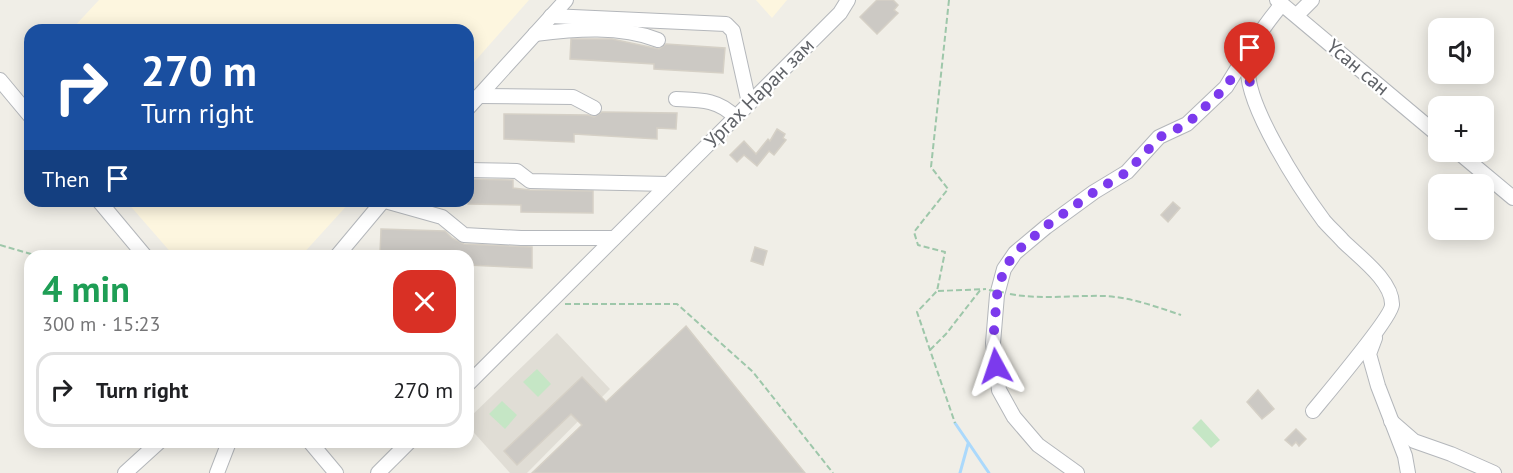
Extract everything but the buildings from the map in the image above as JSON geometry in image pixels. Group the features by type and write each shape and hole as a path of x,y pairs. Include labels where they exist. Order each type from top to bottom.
{"street":[{"path":"474,101 566,0"},
{"name":"Ургах Наран зам","path":"474,378 840,12 848,0"},
{"path":"1297,15 1311,0"},
{"path":"1077,473 1038,445 1014,417 999,390 993,343 997,295 1004,269 1015,253 1046,226 1127,172 1160,137 1187,124 1226,87 1279,2"},
{"name":"Үсан сан","path":"1279,2 1428,126"},
{"path":"551,16 726,24 733,31 749,103"},
{"path":"535,34 581,29 640,33 658,40"},
{"path":"1255,40 1248,68 1249,78 1253,99 1273,141 1325,222 1378,274 1390,293 1392,306 1378,330 1313,411"},
{"path":"0,80 24,109"},
{"path":"479,96 573,97 594,108"},
{"path":"676,99 708,100 729,110 735,117"},
{"path":"1470,162 1513,198"},
{"path":"474,170 517,171 530,181 668,184"},
{"path":"104,207 141,250"},
{"path":"346,250 379,207"},
{"path":"406,207 442,217 464,235 521,238 614,238"},
{"path":"1378,330 1369,354 1389,419 1405,456 1408,473"},
{"path":"1389,419 1414,441 1494,473"},
{"path":"125,473 152,448"},
{"path":"217,473 227,448"},
{"path":"315,448 336,473"},
{"path":"378,473 403,448"}],"path":[{"path":"949,0 931,167 948,189 914,232 918,245 945,252 937,291 916,312 955,423"},
{"path":"0,245 24,252"},
{"path":"937,291 981,289 1064,297 1106,296 1129,299 1181,315"},
{"path":"930,350 946,334 981,289"},
{"path":"549,304 677,304 753,372 833,473"}],"shaded area":[{"path":"99,0 529,0 474,62 474,24 77,24"},
{"path":"756,0 787,0 772,18"},
{"path":"131,207 346,207 306,250 169,250"},
{"path":"557,333 610,389 527,473 510,473 474,433 474,413"}],"green space":[{"path":"537,369 551,384 538,397 523,382"},
{"path":"502,401 517,415 505,429 489,414"},
{"path":"1201,419 1220,440 1211,448 1192,428"}],"waterway":[{"path":"955,423 989,473"},
{"path":"960,473 968,444"}],"route":[{"path":"996,366 993,343 997,295 1004,269 1015,253 1046,226 1127,172 1146,149 1160,137 1187,124 1226,87 1255,40 1248,68 1250,84"}]}
